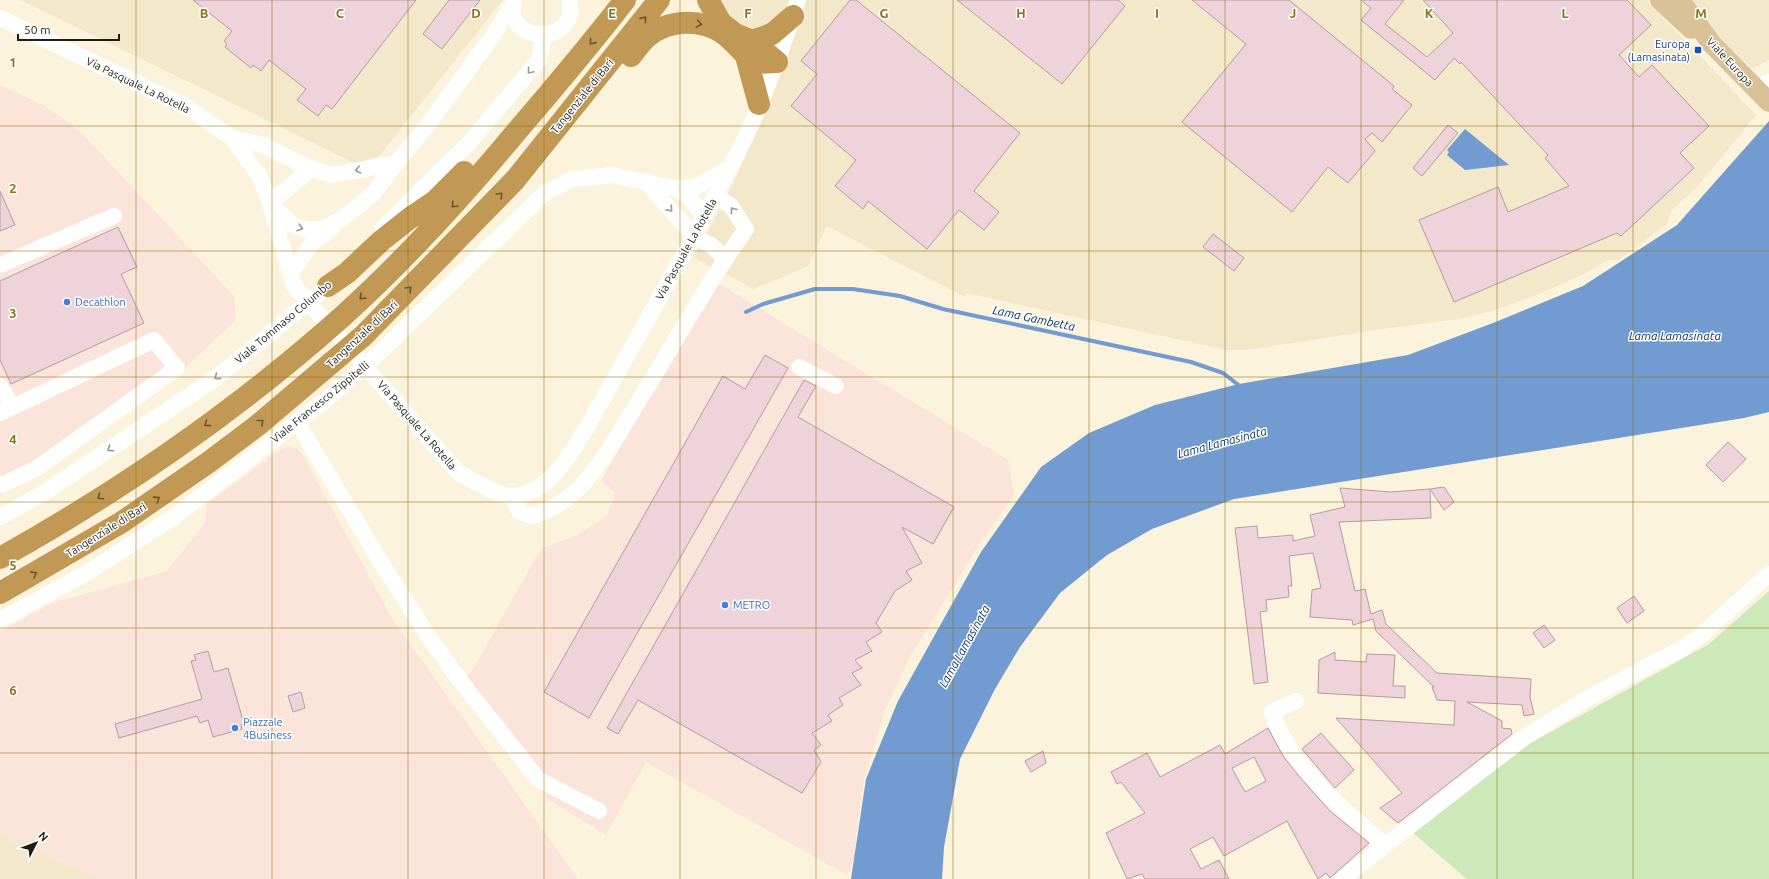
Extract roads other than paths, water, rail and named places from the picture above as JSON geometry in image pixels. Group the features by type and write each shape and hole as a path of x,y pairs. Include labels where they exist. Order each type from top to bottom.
{"highway":[{"path":"0,558 57,526 194,435 294,358 344,315 398,263 462,196 550,93 625,0"},
{"name":"Tangenziale di Bari","path":"0,593 72,552 163,494 246,434 313,379 362,336 515,180 659,0"},
{"path":"708,0 721,22 749,49 755,63 777,62"},
{"path":"749,49 772,34 795,8"},
{"path":"587,90 616,75 646,38 662,28 679,23 693,22 708,26 721,32 734,43 749,49"},
{"path":"749,49 759,104"},
{"path":"328,286 347,273 398,227 434,202 448,190 519,109 550,93"}],"main road":[{"path":"1660,0 1686,25 1711,43"},
{"name":"Viale Europa","path":"1680,0 1711,43 1765,94"}],"street":[{"path":"514,2 514,13 522,28 529,33 544,36 561,28 567,21 570,12 570,1"},
{"path":"290,273 312,244 373,194 396,163 427,126 492,37 514,2"},
{"name":"Via Pasquale La Rotella","path":"0,18 186,107 232,138 260,177 270,203 295,287 458,472 489,490 513,496 538,488 555,475 570,455 716,196 742,144 777,62 795,8"},
{"path":"492,37 510,29 522,28"},
{"name":"Viale Tommaso Columbo","path":"0,517 42,494 216,378 328,286 343,268 469,143 539,60 544,36"},
{"path":"232,138 263,145 311,169 333,175 396,163"},
{"path":"678,189 696,187 729,168"},
{"path":"311,169 270,203 293,225 306,230 322,229 342,219"},
{"name":"Viale Francesco Zippitelli","path":"0,620 85,574 174,517 326,400 379,353 546,192 573,179 612,175 678,189"},
{"path":"646,182 694,236 712,246 725,259"},
{"path":"678,189 692,200 703,217"},
{"path":"513,496 519,511 531,516 551,510 569,497 589,476 624,424 725,259 746,229 731,206 716,196"},
{"path":"0,265 114,216"},
{"path":"0,386 4,407 154,340 178,368 37,468 0,486"},
{"path":"799,367 836,386"},
{"path":"297,422 377,556 428,636 462,683 538,779 599,811"},
{"path":"1342,879 1385,844 1430,812 1523,738 1583,702 1655,662 1680,650 1700,636 1769,574"},
{"path":"1296,701 1272,712 1278,731 1313,778 1338,805 1385,844"}],"water":[{"name":"Lama Lamasinata","path":"1769,121 1769,412 1744,418 1234,499 1152,529 1107,555 1060,593 1020,647 995,689 960,759 944,847 942,879 851,879 866,779 898,701 981,552 1041,467 1089,433 1155,405 1239,384 1408,355 1493,323 1583,286 1677,225"},
{"path":"1465,129 1509,165 1465,170 1447,155 1449,152 1447,150"}],"waterway":[{"name":"Lama Gambetta","path":"746,312 763,304 815,289 853,289 900,296 943,309 1191,362 1223,373 1241,387"}],"place":[{"name":"Europa (Lamasinata)","path":"1698,50"},
{"name":"Decathlon","path":"67,302"},
{"name":"METRO","path":"725,605"},
{"name":"Piazzale 4Business","path":"235,728"}]}
